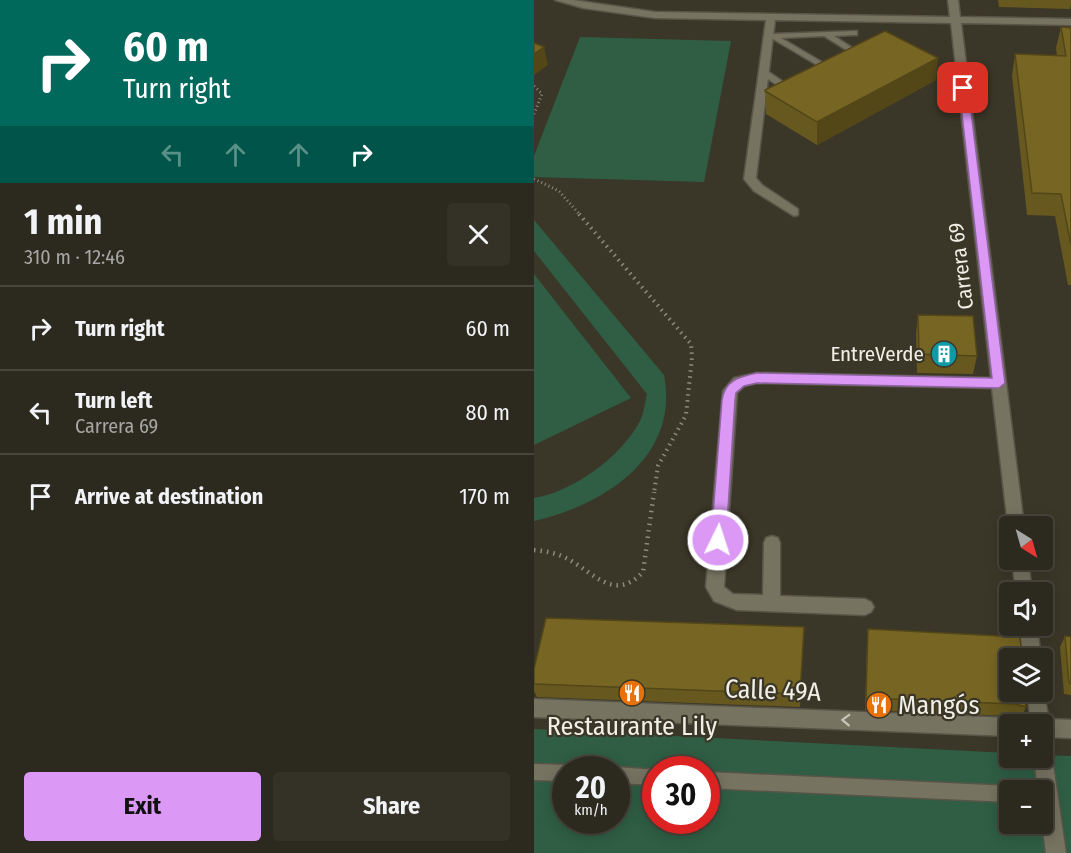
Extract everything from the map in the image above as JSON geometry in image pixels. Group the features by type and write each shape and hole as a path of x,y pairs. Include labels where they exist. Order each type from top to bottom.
{"street":[{"path":"560,0 655,15 1071,22"},
{"name":"Carrera 69","path":"953,0 1015,516"},
{"path":"771,17 771,35 763,72 750,179 758,188 794,212"},
{"path":"865,607 727,601 718,596 715,587 730,391 739,382 757,378 999,383"},
{"path":"771,603 772,543"},
{"name":"Calle 49A","path":"534,708 999,727"},
{"path":"1053,727 1071,729"},
{"path":"1053,834 1056,853"}],"lane":[{"path":"771,35 854,33"},
{"path":"826,34 859,56"},
{"path":"771,35 829,70"},
{"path":"763,72 791,90"},
{"path":"534,772 552,773"},
{"path":"720,781 999,793"}],"path":[{"path":"534,86 542,94 534,114"},
{"path":"534,179 559,191 692,344 686,415 658,466 643,572 636,582 625,587 612,587 564,557 534,550"}],"green space":[{"path":"580,37 731,41 704,182 534,177 534,156"},
{"path":"534,220 664,375 666,404 660,430 648,453 631,473 586,503 534,521 534,498 580,480 609,459 621,447 640,421 647,394 534,251"},
{"path":"534,274 631,398 534,445"},
{"path":"534,729 999,752 999,768 1053,768 1053,755 1071,756 1071,853 534,853"}],"building":[{"path":"1061,27 1071,28 1071,245 1061,194 1032,193 1015,54 1066,56"},
{"path":"885,31 938,58 817,122 765,91 765,90"},
{"path":"534,43 544,47 534,54"},
{"path":"918,315 973,316 977,356 919,354"},
{"path":"546,618 804,627 800,694 534,684 534,669"},
{"path":"868,629 1020,637 1021,648 999,648 999,702 1026,702 1026,707 1015,704 866,698"},
{"path":"1065,636 1071,637 1071,684 1069,683"}],"place":[{"name":"EntreVerde","path":"944,354"},
{"name":"Restaurante Lily","path":"632,693"},
{"name":"Mangós","path":"879,705"}],"route":[{"path":"718,540 730,391 739,382 757,378 999,383 963,88"}]}
